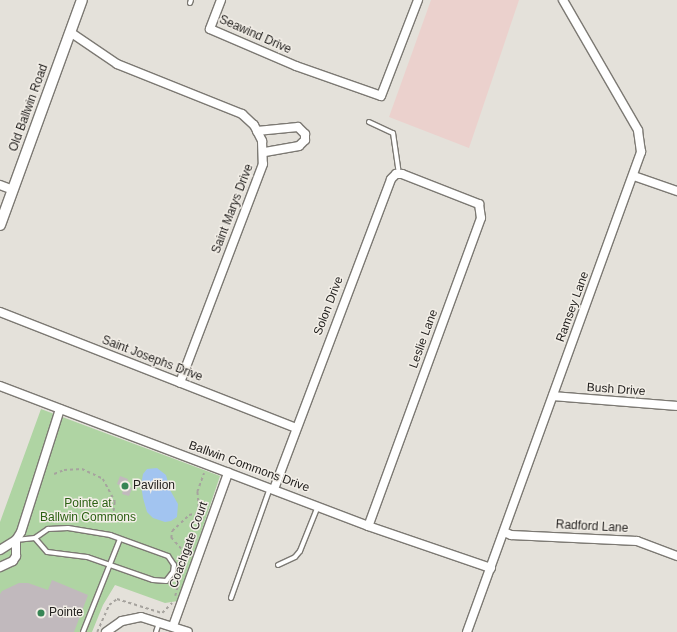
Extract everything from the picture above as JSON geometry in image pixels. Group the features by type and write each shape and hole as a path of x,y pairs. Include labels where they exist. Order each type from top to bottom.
{"street":[{"name":"Old Ballwin Road","path":"0,225 82,0"},
{"name":"Seawind Drive","path":"221,0 210,29 296,66 381,96 418,0"},
{"name":"Ramsey Lane","path":"467,632 634,176 641,152 638,130 563,0"},
{"name":"Saint Marys Drive","path":"70,32 117,64 242,114 257,131 264,152 263,164 180,383"},
{"name":"Saint Marys Drive","path":"257,131 298,127 305,134 305,140 299,146 264,152"},
{"name":"Leslie Lane","path":"368,526 481,218 479,204 399,174"},
{"name":"Solon Drive","path":"272,488 390,180 399,174"},
{"path":"634,176 677,191"},
{"path":"0,185 13,190"},
{"name":"Saint Josephs Drive","path":"0,312 296,428"},
{"name":"Ballwin Commons Drive","path":"0,386 228,473 272,488 368,526 491,568"},
{"name":"Bush Drive","path":"553,396 561,398 677,406"},
{"path":"0,567 13,561 16,556 16,540 36,492 40,465 60,409"},
{"name":"Coachgate Court","path":"173,626 228,473"},
{"name":"Radford Lane","path":"504,532 511,535 638,541 677,556"},
{"path":"0,550 16,540"},
{"path":"106,632 122,621 132,618 160,621 188,632"}],"lane":[{"path":"369,122 393,133 399,174"},
{"path":"231,598 272,488"},
{"path":"278,565 295,557 300,551 318,506"},
{"path":"16,540 35,538 48,529 68,528 120,539 168,556 174,565 171,577 162,582 111,564 73,554 50,553 43,549 35,538"},
{"path":"83,632 120,539"},
{"path":"156,632 160,621"}],"path":[{"path":"54,474 64,470 82,469 103,480 115,502 112,524"},
{"path":"96,632 109,605 117,599 162,613 168,609 182,570 181,549 171,538 172,531 189,515 199,513 198,492 204,473"}],"shaded area":[{"path":"431,0 519,0 469,148 389,117"}],"green space":[{"name":"Pointe at Ballwin Commons","path":"41,409 220,476 178,601 165,603 115,585 103,605 92,632 0,632 0,522"}],"water":[{"path":"157,468 166,475 170,490 178,504 177,517 171,521 165,522 153,518 147,512 143,498 141,485 143,474 147,469"}],"building":[{"name":"Pavilion","path":"120,476 128,479 125,486 132,488 129,496 122,494 124,487 117,484"},
{"name":"Pointe","path":"52,580 88,595 74,632 0,632 0,594 2,591 19,583 28,583 48,590"}],"place":[{"name":"Pavilion","path":"125,486"},
{"name":"Pointe","path":"41,613"}]}
